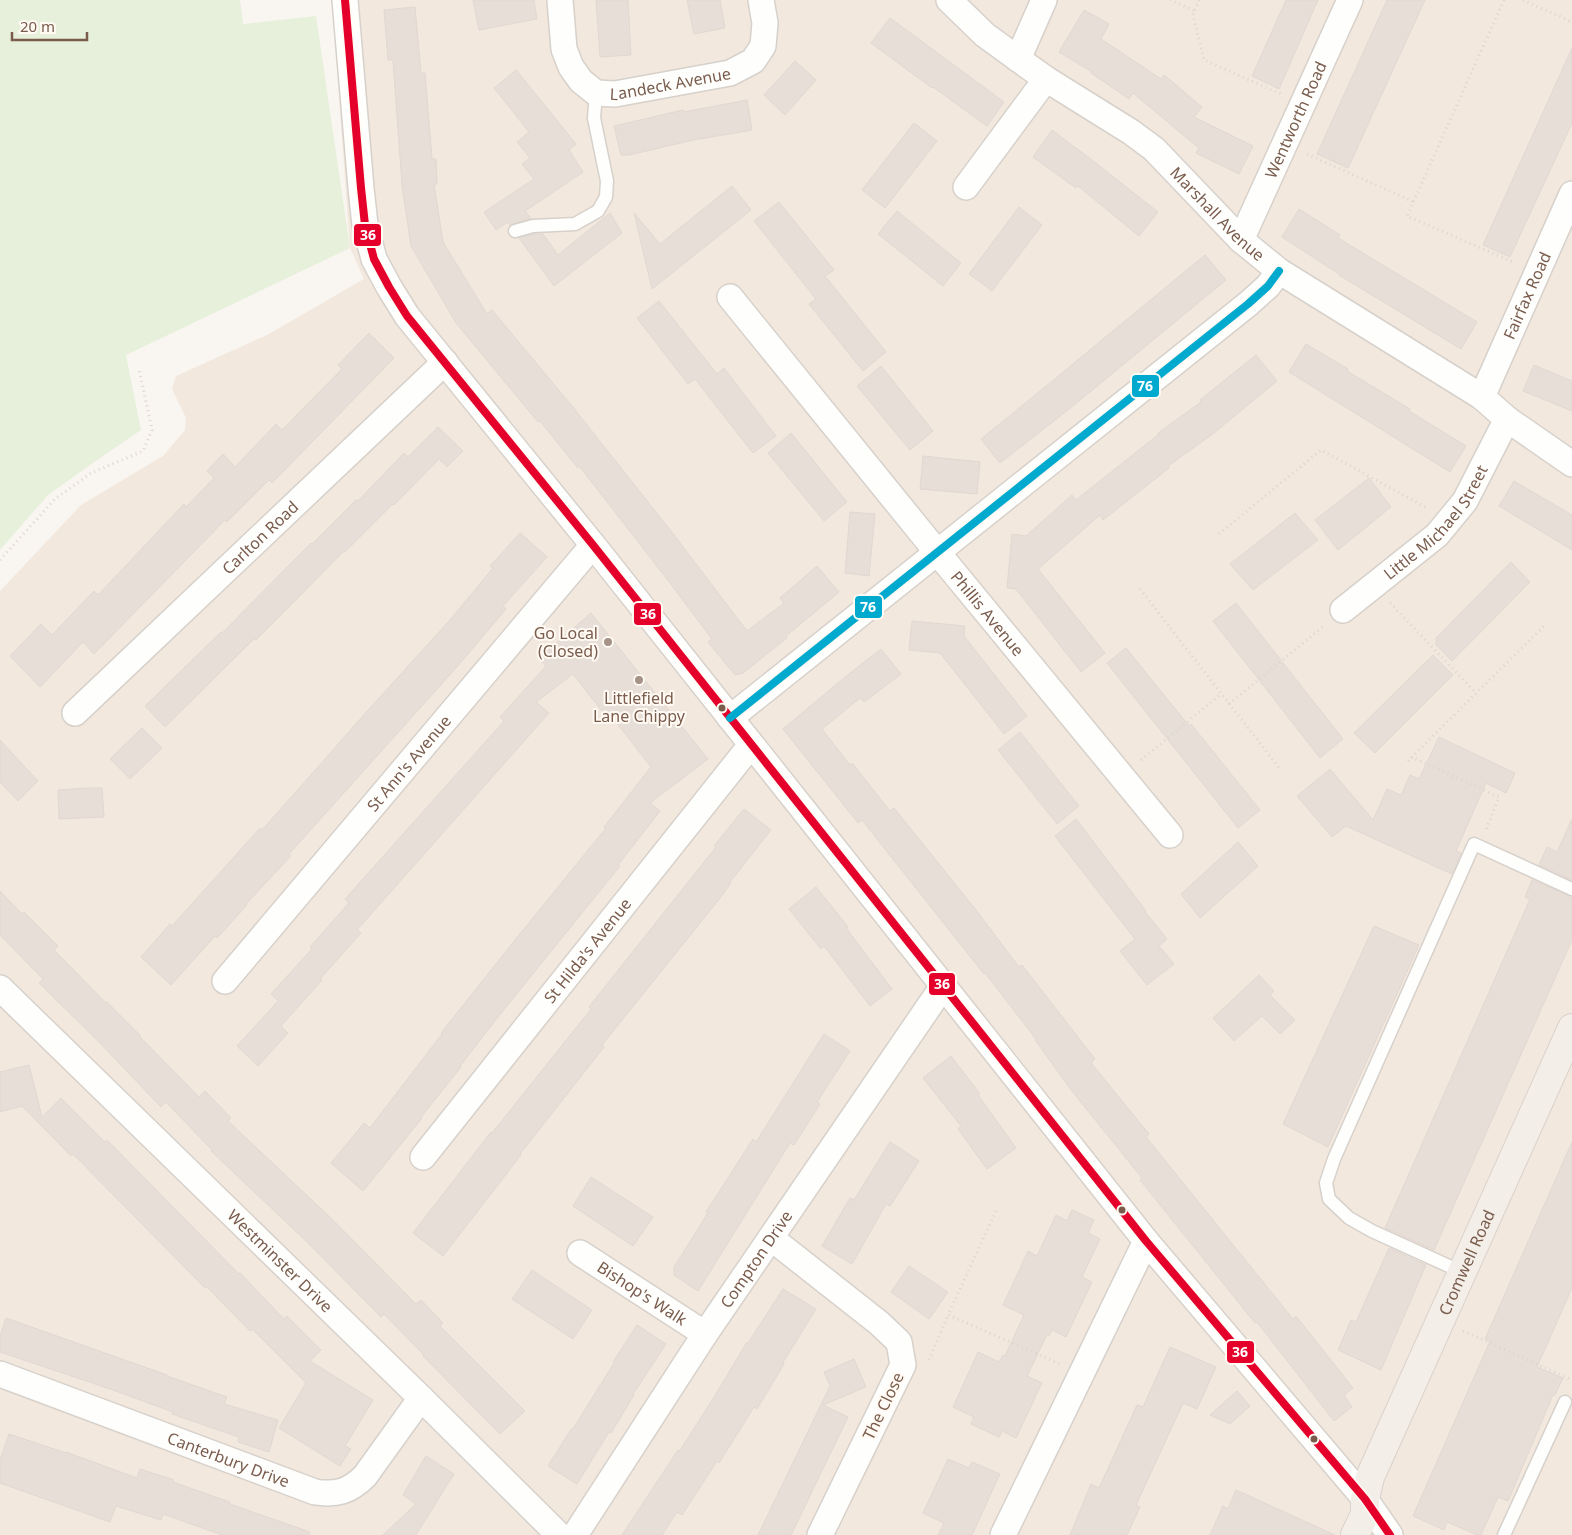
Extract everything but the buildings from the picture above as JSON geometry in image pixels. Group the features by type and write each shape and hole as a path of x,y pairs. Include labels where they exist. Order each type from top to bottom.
{"main road":[{"name":"Cromwell Road","path":"1355,1535 1365,1514 1365,1499 1370,1476 1572,1028"}],"street":[{"path":"345,0 360,188 365,225 374,259 407,316 593,545 1146,1241 1365,1499 1390,1535"},
{"name":"Landeck Avenue","path":"560,0 564,49 571,67 581,81 596,93 615,94 730,73 753,61 763,46 765,23 761,0"},
{"name":"Marshall Avenue","path":"949,0 984,35 1046,79 1131,132 1154,149 1241,240 1279,271 1482,397 1507,419 1572,464"},
{"path":"1018,59 1044,0"},
{"name":"Wentworth Road","path":"1241,240 1350,0"},
{"path":"966,187 1046,79"},
{"name":"Fairfax Road","path":"1482,397 1572,194"},
{"path":"730,718 1248,304 1268,286 1279,271"},
{"name":"Phillis Avenue","path":"730,297 1170,835"},
{"name":"Carlton Road","path":"75,713 445,362"},
{"name":"Little Michael Street","path":"1343,610 1437,535 1450,520 1465,501 1507,419"},
{"name":"St Ann's Avenue","path":"225,981 593,545"},
{"name":"St Hilda's Avenue","path":"423,1157 751,745"},
{"name":"Compton Drive","path":"575,1535 705,1334 943,986"},
{"name":"Westminster Drive","path":"0,988 560,1535"},
{"name":"The Close","path":"771,1238 879,1323 899,1342 903,1365 820,1535"},
{"path":"1003,1535 1146,1241"},
{"name":"Bishop's Walk","path":"580,1253 705,1334"},
{"name":"Canterbury Drive","path":"0,1374 305,1489 329,1494 343,1491 356,1484 365,1476 421,1398"}],"lane":[{"path":"515,231 533,226 575,224 598,211 606,197 607,181 594,118 596,93"},
{"path":"1462,1272 1372,1231 1349,1218 1329,1198 1326,1183 1334,1159 1474,844 1572,889"},
{"path":"1504,1535 1565,1402"}],"path":[{"path":"1170,0 1194,11"},
{"path":"1199,0 1193,15 1204,60 1303,104"},
{"path":"1504,0 1408,216 1537,273"},
{"path":"1523,0 1572,22"},
{"path":"1285,144 1414,202"},
{"path":"0,560 54,498 91,473 143,451 152,430 139,369"},
{"path":"1219,534 1322,450 1450,520"},
{"path":"1374,586 1476,693"},
{"path":"1140,589 1280,769"},
{"path":"1229,704 1343,610"},
{"path":"1408,761 1545,625"},
{"path":"1121,776 1221,694"},
{"path":"1411,757 1499,797 1479,846"},
{"path":"928,1362 996,1211"},
{"path":"948,1315 1081,1373"},
{"path":"1440,1322 1572,1380"}],"shaded area":[{"path":"332,0 1572,0 1572,1535 0,1535 0,591 81,505 163,456 185,430 186,418 172,389 176,376 267,335 364,279 350,248"}],"green space":[{"path":"0,0 240,0 243,24 316,16 350,248 126,355 141,430 48,495 0,550"}],"transit line":[{"name":"36","path":"345,0 365,225 374,259 407,316 593,545 1146,1241 1365,1499 1390,1535"},
{"name":"76","path":"730,718 1248,304 1268,286 1279,271"}],"place":[{"name":"Go Local (Closed)","path":"608,642"},
{"name":"Littlefield Lane Chippy","path":"639,680"}]}
